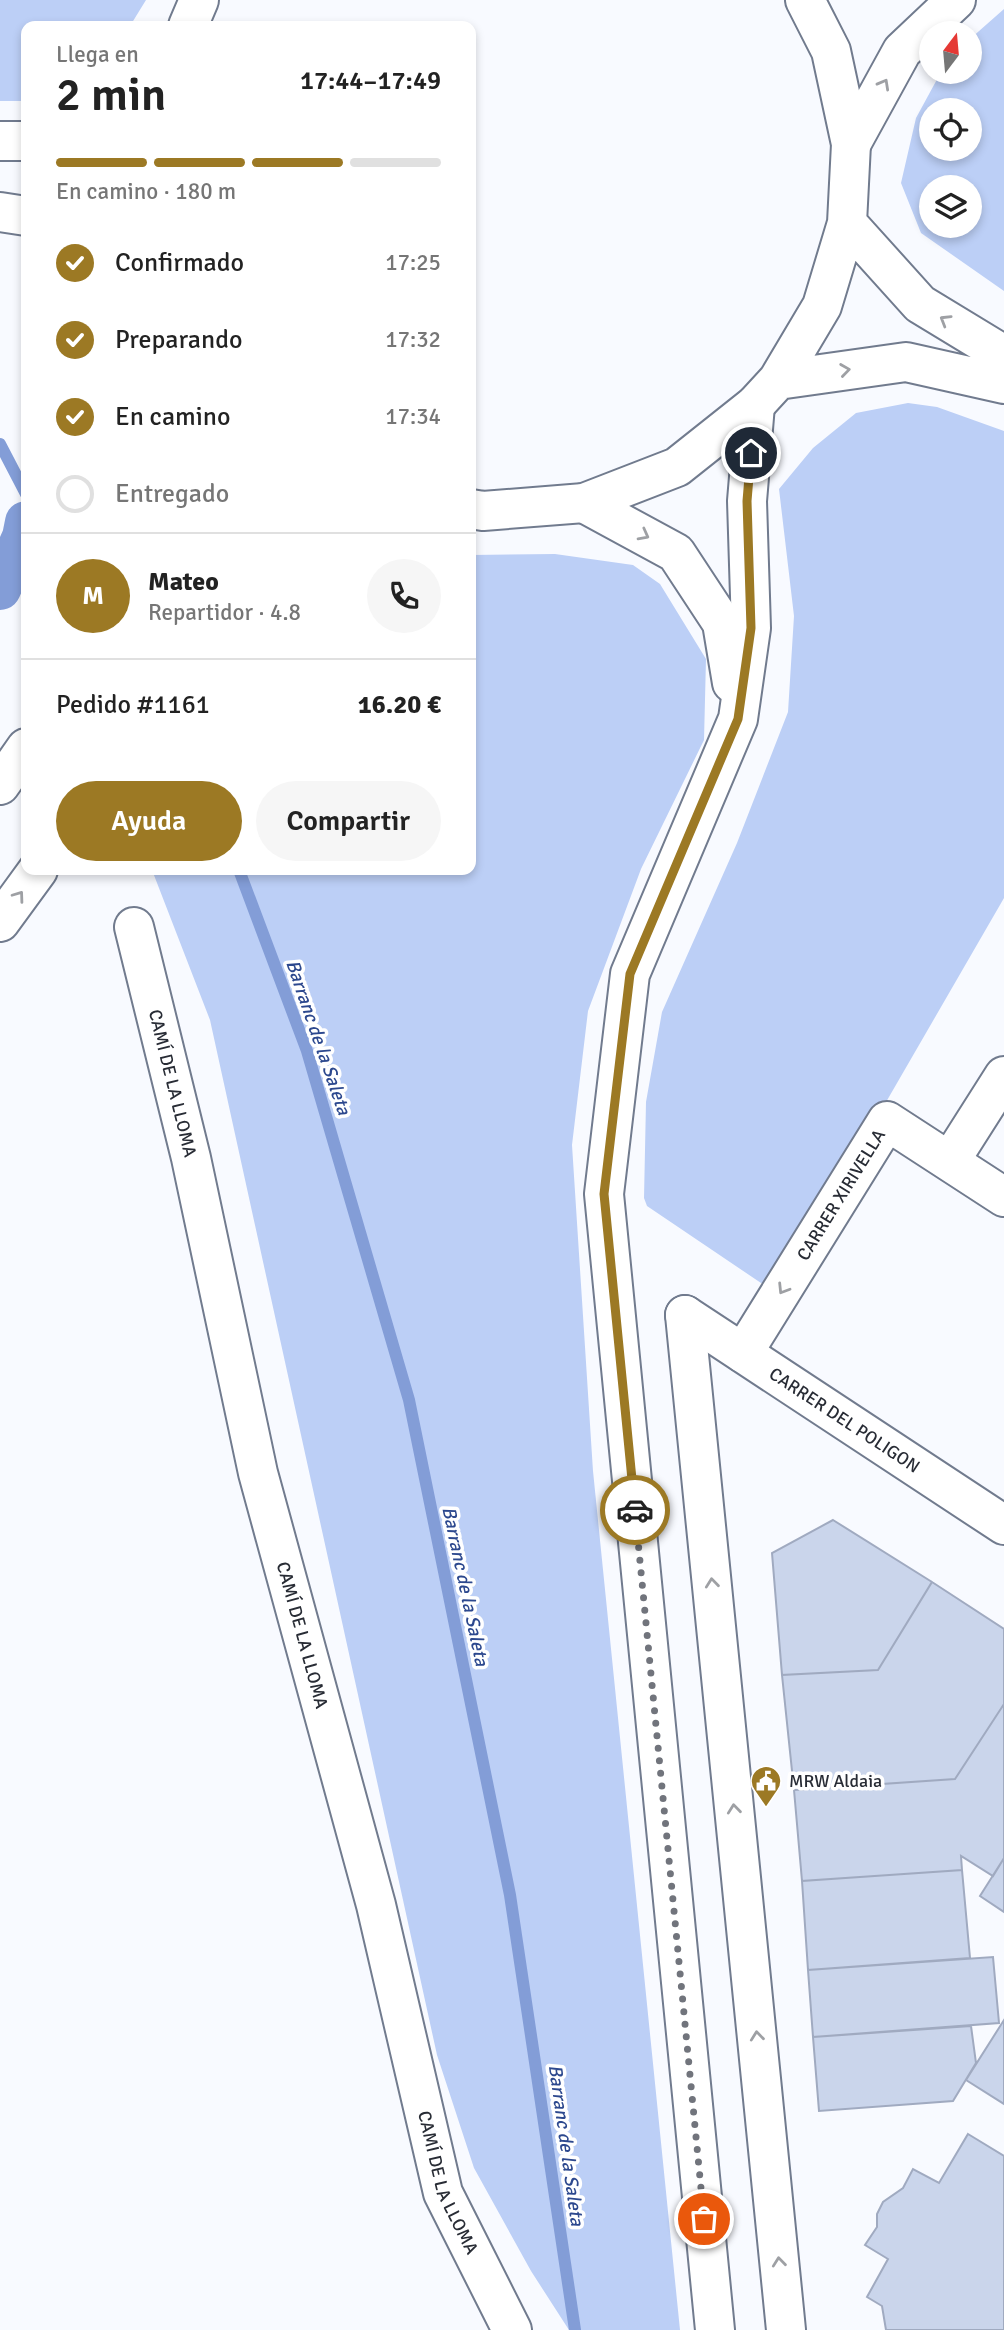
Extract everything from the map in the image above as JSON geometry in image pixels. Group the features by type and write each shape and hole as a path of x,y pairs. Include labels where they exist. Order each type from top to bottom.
{"street":[{"path":"190,21 199,0"},
{"path":"476,510 483,512 584,503 677,467 767,392 822,306 847,223 851,144 831,51 805,0"},
{"path":"851,144 902,51 956,0"},
{"path":"0,141 21,141"},
{"path":"0,212 21,215"},
{"path":"847,223 920,304 1004,355"},
{"path":"767,392 906,362 1004,384"},
{"path":"715,2330 604,1194 630,974 738,719 751,628 747,501 767,392"},
{"path":"584,503 676,553 722,623 738,719"},
{"path":"0,785 21,755"},
{"path":"0,922 34,875"},
{"name":"CAMÍ DE LA LLOMA","path":"134,927 191,1158 258,1473 376,1905 443,2193 512,2330"},
{"path":"950,1161 1004,1076"},
{"name":"CARRER XIRIVELLA","path":"743,1353 887,1121 1004,1197"},
{"name":"CARRER DEL POLIGON","path":"786,2330 685,1315 1004,1525"}],"shaded area":[{"path":"0,0 146,0 133,21 21,21 21,101 0,101"},
{"path":"1004,9 1004,291 928,238 982,238 982,175 919,175 919,228 901,183 919,112 919,161 982,161 982,98 927,98 934,84 982,84 982,28"},
{"path":"908,403 937,407 1004,431 1004,898 782,1282 761,1283 647,1206 644,1198 646,1102 662,1012 737,843 788,712 794,616 779,489 813,448 856,413"},
{"path":"555,554 633,565 660,584 706,659 704,740 641,869 588,1011 572,1145 593,1471 680,2330 569,2330 531,2271 474,2168 437,2055 210,1020 154,875 476,875 476,555"}],"building":[{"path":"833,1520 932,1582 878,1670 782,1675 772,1553"},
{"path":"932,1582 1004,1629 1004,1704 955,1779 794,1790 782,1675 878,1670"},
{"path":"1004,1704 1004,1858 993,1876 961,1856 962,1870 802,1881 794,1790 955,1779"},
{"path":"1004,1858 1004,1912 980,1896"},
{"path":"962,1870 970,1958 808,1970 802,1881"},
{"path":"993,1957 999,2023 813,2037 808,1970"},
{"path":"1004,2020 1004,2104 966,2080"},
{"path":"971,2026 976,2063 953,2101 819,2111 813,2037"},
{"path":"968,2134 1004,2156 1004,2330 886,2330 882,2306 867,2297 888,2259 865,2245 877,2227 877,2214 883,2202 903,2188 913,2169 939,2183"}],"waterway":[{"name":"Barranc de la Saleta","path":"0,444 21,484"},
{"path":"0,589 21,542"},
{"name":"Barranc de la Saleta","path":"241,875 307,1051 409,1400 510,1895 575,2330"}],"way so far":[{"path":"635,1510 704,2219"}],"place":[{"name":"MRW Aldaia","path":"766,1808"}],"route":[{"path":"635,1510 604,1194 630,974 738,719 751,628 747,501 751,453"}]}
